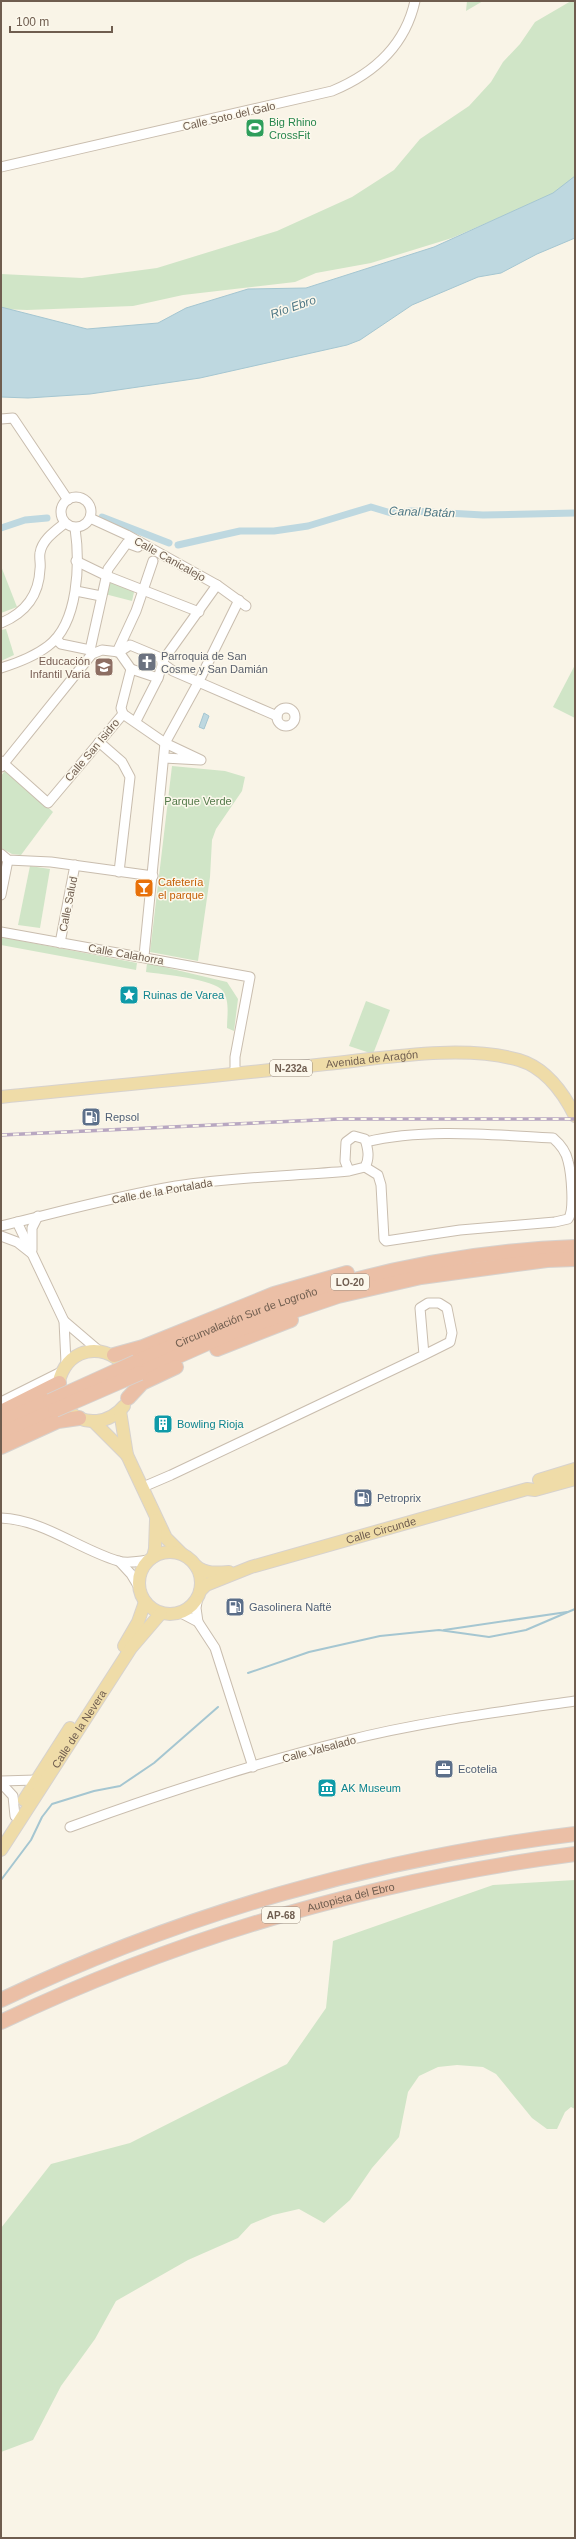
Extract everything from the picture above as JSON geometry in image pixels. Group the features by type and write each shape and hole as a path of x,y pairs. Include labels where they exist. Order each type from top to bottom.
{"highway":[{"name":"Circunvalación Sur de Logroño","path":"1,1434 52,1406 269,1306 405,1266 493,1253 575,1247"},
{"name":"Circunvalación Sur de Logroño","path":"138,1367 236,1330 310,1305 372,1287 547,1260 575,1259"},
{"path":"117,1358 239,1307 308,1283 353,1272 405,1266"},
{"path":"128,1398 142,1383 227,1344 342,1302 450,1274"},
{"path":"1,1412 61,1377"},
{"name":"Circunvalación Sur de Logroño","path":"1,1422 52,1406"},
{"path":"1,1447 58,1421 80,1417"},
{"name":"Autopista del Ebro","path":"1,2000 143,1940 267,1899 332,1880 425,1859 575,1834"},
{"name":"Autopista del Ebro","path":"1,2022 127,1967 224,1932 290,1912 422,1880 575,1854"}],"main road":[{"name":"Avenida de Aragón","path":"1,1097 235,1072 475,1051 521,1060 542,1072 566,1098 575,1116"},
{"path":"61,1377 75,1355 86,1351 98,1350 117,1358"},
{"path":"80,1417 103,1421 120,1411 128,1398 130,1383"},
{"path":"120,1411 127,1455 166,1538 196,1566 199,1574 199,1594 187,1609 179,1612 161,1613 145,1602 140,1589 140,1572 151,1559 155,1549 156,1517"},
{"path":"80,1417 127,1455"},
{"name":"Calle Circunde","path":"527,1489 536,1481 575,1469"},
{"name":"Calle Circunde","path":"199,1594 206,1585 236,1572 527,1489 535,1490 575,1479"},
{"path":"151,1559 164,1552 182,1554"},
{"name":"Calle Circunde","path":"196,1566 201,1570 211,1573 236,1572"},
{"name":"Calle de la Nevera","path":"1,1835 15,1816 36,1780 138,1622 145,1602"},
{"name":"Calle de la Nevera","path":"1,1850 131,1648 161,1613"}],"street":[{"name":"Calle Soto del Galo","path":"1,167 332,91 352,83 378,65 408,24 415,1"},
{"path":"1,419 13,418 68,500"},
{"path":"77,497 86,500 91,509 90,518 84,525 75,528 65,523 62,518 61,508 68,500 77,497"},
{"name":"Calle Canicalejo","path":"90,518 217,585 243,603 198,683"},
{"path":"1,623 11,618 30,602 38,583 40,552 48,537 65,523"},
{"path":"1,668 38,652 56,639 63,628 76,591 75,528"},
{"path":"2,764 91,652 101,596 108,569 127,543 138,547 143,545"},
{"path":"76,561 107,576 199,612"},
{"path":"118,652 153,561"},
{"path":"136,721 158,678 162,663 217,585"},
{"path":"76,591 101,596"},
{"path":"56,639 61,644 91,652 102,650 118,652 130,645 161,658 162,663 173,671 277,716"},
{"path":"118,652 131,669 158,678"},
{"name":"Calle San Isidro","path":"2,764 48,803 123,714 121,708 131,669"},
{"path":"144,956 165,742 198,683"},
{"path":"123,714 136,721 165,742 201,760 164,758"},
{"path":"99,742 122,762 130,777 119,872"},
{"path":"1,895 4,857 153,876"},
{"name":"Calle Salud","path":"60,943 75,865"},
{"name":"Calle Calahorra","path":"1,932 144,956 250,977 235,1057 235,1072"},
{"path":"349,1171 345,1162 346,1142 354,1136 361,1137 366,1142 368,1156 365,1168 378,1175 381,1185 384,1238 386,1241 460,1230 555,1222 572,1219 571,1185 568,1160 560,1144 553,1138 470,1134 387,1137 366,1142"},
{"name":"Calle de la Portalada","path":"1,1226 38,1216 178,1186 349,1171 365,1168"},
{"path":"32,1254 32,1228 38,1216"},
{"path":"17,1222 64,1321 98,1350"},
{"path":"1,1236 17,1242 32,1254"},
{"path":"143,1487 424,1355 450,1342 452,1333 447,1308 439,1303 428,1303 420,1308 424,1355"},
{"path":"1,1402 61,1377 64,1321"},
{"path":"1,1518 25,1521 42,1527 119,1561 131,1574 140,1589"},
{"path":"119,1561 151,1559"},
{"path":"199,1594 196,1608 198,1622 215,1648 222,1666 253,1768"},
{"path":"179,1612 198,1622"},
{"name":"Calle Valsalado","path":"70,1827 156,1795 346,1741 454,1719 575,1701"},
{"path":"1,1782 36,1780"},
{"path":"1,1782 12,1796 15,1816"}],"green space":[{"path":"467,1 483,1 466,11"},
{"path":"571,1 575,1 575,180 564,189 452,238 371,263 316,273 295,282 183,295 133,306 27,310 1,309 1,274 82,278 157,268 277,231 352,197 394,170 420,139 469,106 491,82 503,62 520,44 535,22"},
{"path":"1,566 17,607 1,613"},
{"path":"105,579 135,588 132,601 101,593"},
{"path":"6,629 14,655 1,661 1,630"},
{"path":"575,665 575,718 553,707"},
{"name":"Parque Verde","path":"172,766 225,771 245,777 242,791 216,829 212,840 210,877 198,961 150,952"},
{"path":"6,769 53,812 21,855 12,854 1,848 1,776"},
{"path":"30,866 50,869 40,928 18,925"},
{"path":"1,937 137,963 136,970 1,945"},
{"path":"147,963 227,982 238,999 234,1031 227,1028 227,1000 223,991 218,987 199,980 146,972"},
{"path":"366,1001 390,1010 373,1054 349,1046"},
{"path":"575,1880 575,2109 571,2107 565,2112 557,2129 547,2129 532,2118 496,2074 483,2067 457,2065 438,2067 419,2076 408,2092 399,2137 372,2168 350,2200 324,2223 299,2209 273,2215 251,2224 238,2238 188,2260 116,2301 95,2339 61,2386 33,2440 1,2452 1,2228 51,2164 130,2143 287,2064 326,2008 333,1941 493,1885"}],"water":[{"name":"Río Ebro","path":"575,176 575,238 537,254 501,273 478,277 412,305 360,340 347,345 200,378 90,394 28,398 1,397 1,307 87,329 158,323 186,308 248,289 306,288 434,247 553,193"},
{"path":"204,713 209,716 204,729 199,727"}],"waterway":[{"name":"Canal Batán","path":"178,545 240,531 274,531 308,526 371,507 391,513 411,511 483,515 575,513"},
{"name":"Canal Batán","path":"102,517 169,543"},
{"name":"Canal Batán","path":"1,528 25,520 47,518"},
{"path":"248,1673 309,1652 380,1636 439,1630 489,1637 526,1630 575,1609"},
{"path":"444,1630 567,1612"},
{"path":"1,1880 31,1840 42,1817 52,1804 94,1791 120,1786 154,1763 218,1707"}],"railway":[{"path":"1,1135 339,1119 575,1119"}],"place":[{"name":"Big Rhino CrossFit","path":"255,128"},
{"name":"Parroquia de San Cosme y San Damián","path":"147,662"},
{"name":"Educación Infantil Varia","path":"104,667"},
{"name":"Cafetería el parque","path":"144,888"},
{"name":"Ruinas de Varea","path":"129,995"},
{"name":"Repsol","path":"91,1117"},
{"name":"Bowling Rioja","path":"163,1424"},
{"name":"Petroprix","path":"363,1498"},
{"name":"Gasolinera Naftë","path":"235,1607"},
{"name":"Ecotelia","path":"444,1769"},
{"name":"AK Museum","path":"327,1788"}]}
